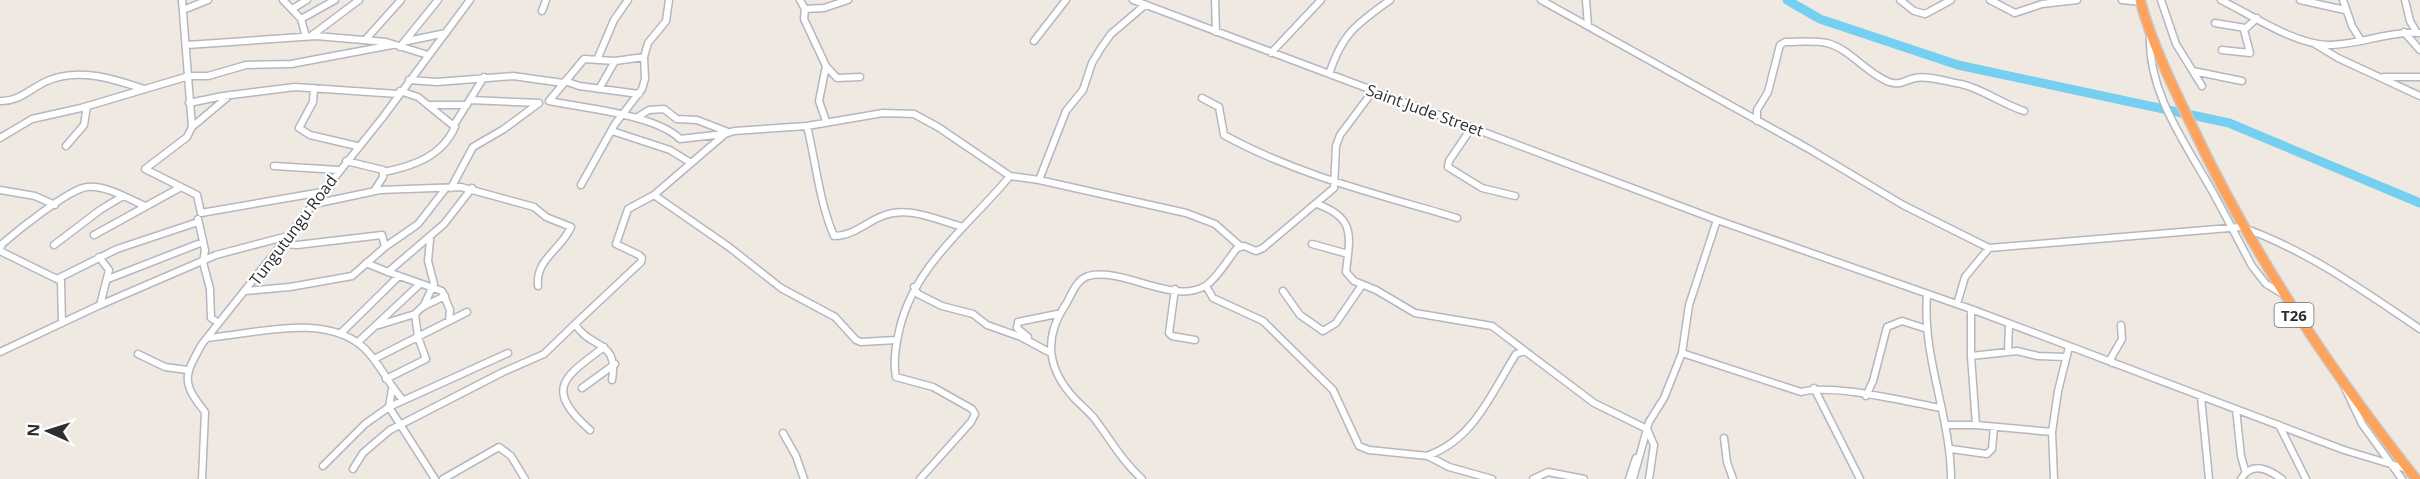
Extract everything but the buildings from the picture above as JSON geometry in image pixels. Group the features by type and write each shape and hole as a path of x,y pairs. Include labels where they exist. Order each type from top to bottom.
{"highway":[{"name":"T26","path":"2136,1 2236,227 2344,387 2416,479"}],"street":[{"path":"182,0 192,127"},
{"path":"183,10 208,0"},
{"path":"283,0 301,19 308,37"},
{"path":"292,9 307,0"},
{"path":"301,19 335,0"},
{"path":"308,37 359,0"},
{"path":"366,39 401,0"},
{"path":"400,46 416,30 438,0"},
{"name":"Tungutungu Road","path":"187,370 196,352 314,204 468,0"},
{"path":"542,10 546,0"},
{"path":"597,60 618,13 626,6 628,0"},
{"path":"581,185 621,115 639,94 645,79 644,57 648,43 666,21 669,0"},
{"path":"800,0 805,9 804,19 826,66 837,78 860,77"},
{"path":"805,9 824,8 848,0"},
{"path":"1034,41 1066,0"},
{"name":"Saint Jude Street","path":"1133,0 1717,220 1971,309 2201,397 2409,470"},
{"path":"1215,0 1216,32"},
{"path":"1271,53 1321,0"},
{"path":"1329,74 1345,34 1352,26 1390,0"},
{"path":"1541,0 1903,206 1960,236 1989,248 2236,227 2263,233 2287,245 2420,329"},
{"path":"1586,0 1588,26"},
{"path":"1900,0 1913,12 1919,14 1936,9 1951,0"},
{"path":"1990,0 2015,13 2042,4 2077,0"},
{"path":"2122,0 2136,1"},
{"path":"2161,0 2176,44 2202,86"},
{"path":"2221,0 2420,96"},
{"path":"2300,0 2345,10"},
{"path":"2343,0 2345,10 2360,39"},
{"path":"2405,0 2410,21 2418,33"},
{"path":"1039,180 1066,111 1083,90 1096,56 1111,34 1145,5"},
{"path":"2222,50 2250,53 2243,33 2245,28 2257,18"},
{"path":"2215,23 2245,28"},
{"path":"416,30 443,33"},
{"path":"2312,43 2329,45 2404,32 2418,33"},
{"path":"2404,32 2420,50"},
{"path":"406,41 443,33"},
{"path":"2150,33 2149,56 2162,96 2236,227"},
{"path":"187,45 308,37 366,39 428,55"},
{"path":"1757,121 1757,110 1768,92 1781,43 1816,42 1835,45 1867,70 1890,81 1903,84 1919,78 1974,87 2008,106 2024,111"},
{"path":"0,138 32,119 146,90 189,76 208,76 246,65 291,64 392,45"},
{"path":"549,101 581,61 615,61 644,57"},
{"path":"599,89 615,61"},
{"path":"826,66 819,101 826,121"},
{"path":"2193,71 2242,81"},
{"path":"0,101 8,102 46,81 66,76 117,81 146,90"},
{"path":"409,80 437,82 513,76 639,94"},
{"path":"384,172 395,170 437,152 451,136 454,125 484,77"},
{"path":"2380,77 2420,77"},
{"path":"189,103 274,89 314,88 399,92 411,93 454,125"},
{"path":"314,88 312,108 301,119 299,128 310,135 357,146"},
{"path":"429,105 549,101 582,110 636,118 671,130 680,139 807,126 883,113 914,114 938,127 985,162 1010,176 1039,180 1186,213 1215,224 1240,246 1260,250 1329,194 1336,183 1336,146 1340,135 1373,91"},
{"path":"219,323 211,318 210,289 203,262 205,250 198,222 201,213 197,195 144,168 187,137 192,127 230,95"},
{"path":"1202,98 1219,105 1222,111 1224,135 1302,172 1457,218"},
{"path":"246,291 268,290 348,277 356,273 385,247 418,224 448,188 473,147 504,129 539,103"},
{"path":"66,146 84,125 87,106"},
{"path":"636,118 649,110 664,110 677,119 697,120 726,133"},
{"path":"1743,114 1757,110"},
{"path":"807,126 824,212 834,236 849,233 879,216 894,212 963,226"},
{"path":"1472,127 1449,161 1448,167 1482,188 1515,196"},
{"path":"612,131 670,150 691,163"},
{"path":"353,469 374,443 400,424 544,354 641,262 639,255 618,247 616,239 628,209 654,195 726,133"},
{"path":"346,160 378,167 384,172"},
{"path":"274,166 339,170"},
{"path":"374,191 384,172"},
{"path":"920,479 971,422 975,414 933,387 896,377 894,370 899,318 914,287 940,252 990,201 1010,176"},
{"path":"62,323 63,285 57,279 0,249 7,239 85,187 123,196 145,206"},
{"path":"94,235 181,188"},
{"path":"388,272 430,239 457,211 472,188"},
{"path":"314,204 374,191 472,188 534,207 546,217 571,227 567,236 539,268 538,286"},
{"path":"0,190 35,196 55,206"},
{"path":"201,213 322,192"},
{"path":"654,195 729,247 781,288 835,317 856,340 861,342 897,340"},
{"path":"54,245 100,210 123,196"},
{"path":"1317,204 1329,207 1342,216 1349,226 1351,239 1346,272 1349,277 1415,313 1492,327 1594,403 1646,429 1654,445 1650,479"},
{"path":"1631,479 1646,429 1664,398 1682,353 1689,305 1717,220"},
{"path":"57,279 99,257 198,222"},
{"path":"282,244 297,245 374,235 382,236 385,247"},
{"path":"0,352 100,305 224,253 289,236"},
{"path":"376,327 415,314 422,307 433,288 428,261 430,239"},
{"path":"108,279 203,242"},
{"path":"1312,244 1348,254"},
{"path":"1142,479 1120,459 1095,419 1066,387 1049,352 1051,330 1057,314 1078,282 1091,275 1125,277 1192,291 1206,286 1229,256 1240,246"},
{"path":"1957,304 1965,277 1989,248"},
{"path":"99,257 101,262 108,267 108,279 100,295 100,305"},
{"path":"366,263 442,291 450,310 449,321"},
{"path":"341,333 399,276"},
{"path":"358,342 420,284"},
{"path":"1283,291 1300,315 1323,331 1342,318 1350,297 1362,285"},
{"path":"1206,286 1213,298 1263,321 1333,390 1359,446 1370,450 1428,456 1449,467 1492,479"},
{"path":"914,287 918,294 942,306 970,312 987,325 1032,342 1049,352"},
{"path":"1175,289 1169,333 1172,336 1195,340"},
{"path":"1927,295 1927,329 1935,385 1951,449 1951,479"},
{"path":"422,307 445,296"},
{"path":"1971,309 1971,356 1976,425"},
{"path":"374,359 467,312"},
{"path":"386,379 426,359 418,337 415,314"},
{"path":"1032,342 1017,328 1018,322 1057,314"},
{"path":"1866,396 1873,381 1887,327 1897,321 1908,322 1927,329"},
{"path":"575,324 578,330 604,347 615,364 612,380"},
{"path":"2008,352 2009,324"},
{"path":"2112,363 2111,358 2124,338 2121,325"},
{"path":"207,338 243,336 298,327 341,333 358,342 374,359 392,389 403,400"},
{"path":"590,430 576,418 567,405 563,386 569,374 604,347"},
{"path":"2054,479 2052,432 2058,391 2069,347"},
{"path":"1428,456 1448,449 1465,432 1483,409 1516,354 1524,351"},
{"path":"1971,356 2018,351 2037,356 2066,357"},
{"path":"323,466 365,424 389,407 508,353"},
{"path":"1682,353 1801,392 1814,388 1941,408"},
{"path":"138,354 165,367 187,370 192,394 205,412 202,479"},
{"path":"582,388 615,364"},
{"path":"2344,387 2360,422 2402,479"},
{"path":"1814,388 1860,479"},
{"path":"392,389 389,407 435,479"},
{"path":"2201,397 2209,479"},
{"path":"2236,409 2241,456 2245,470 2241,479"},
{"path":"1945,425 1976,425 2052,432"},
{"path":"2279,425 2306,479"},
{"path":"1951,449 1987,454 1992,449 1994,427"},
{"path":"783,433 796,456 804,479"},
{"path":"1724,438 1727,462 1733,479"},
{"path":"444,479 499,447 514,460 525,479"},
{"path":"2245,470 2252,467 2266,469 2282,479"},
{"path":"1533,479 1548,471 1584,479"}],"waterway":[{"path":"1787,0 1820,19 1958,65 2229,123 2420,203"}]}
